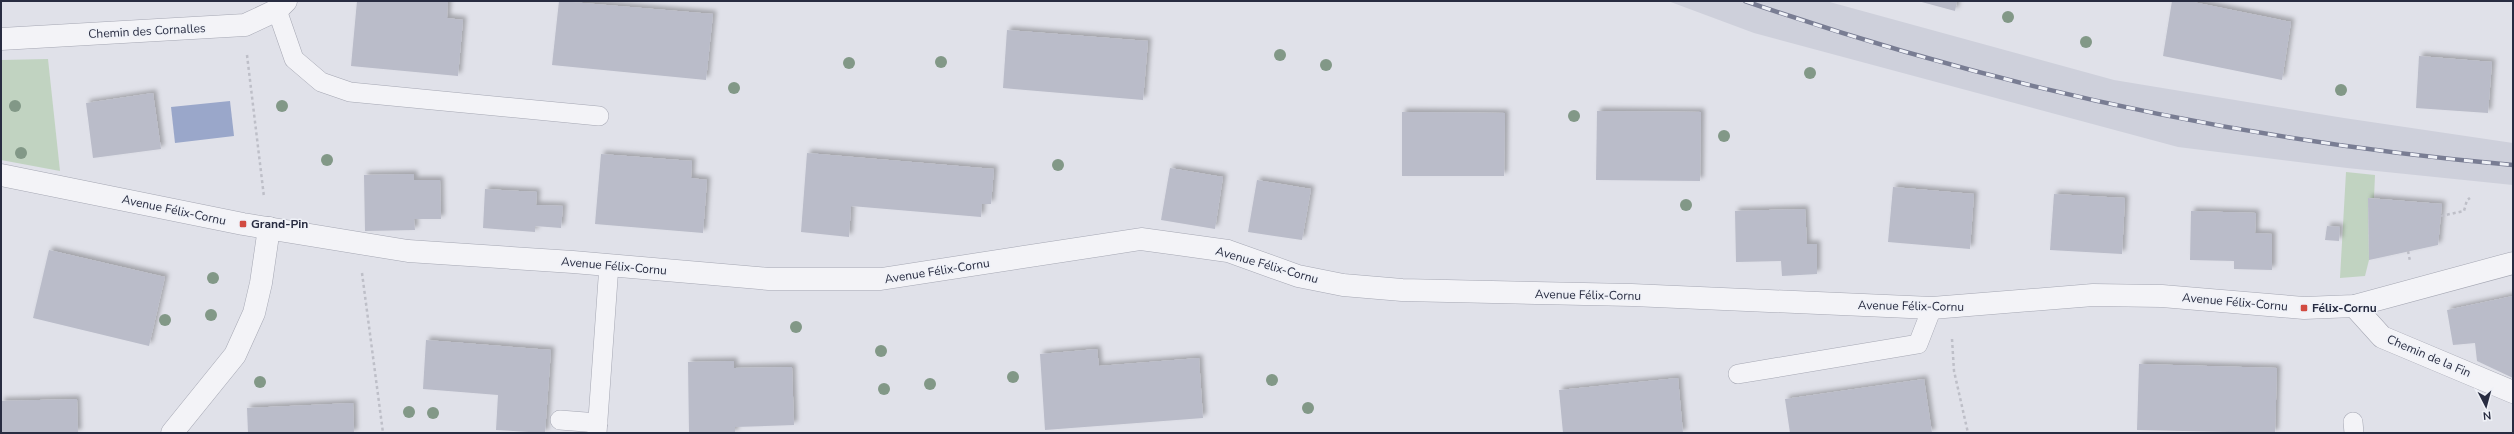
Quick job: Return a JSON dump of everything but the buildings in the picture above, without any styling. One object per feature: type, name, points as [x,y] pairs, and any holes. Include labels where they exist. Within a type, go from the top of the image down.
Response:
[{"type":"street","name":"Chemin des Cornalles","points":[[1,39],[245,25],[281,5]]},
{"type":"street","name":"Avenue Félix-Cornu","points":[[1,174],[270,228],[408,251],[610,265],[769,279],[881,280],[1142,239],[1228,251],[1298,276],[1343,285],[1402,290],[1632,295],[1941,308],[2093,295],[2162,296],[2304,308],[2354,306],[2513,263]]},
{"type":"street","points":[[172,433],[235,355],[254,313],[270,228]]},
{"type":"street","name":"Chemin de la Fin","points":[[2354,306],[2382,337],[2513,392]]},
{"type":"lane","points":[[281,5],[294,59],[321,82],[350,92],[599,116]]},
{"type":"lane","points":[[560,420],[598,428],[610,265]]},
{"type":"lane","points":[[1738,374],[1918,344],[1941,308]]},
{"type":"path","points":[[247,51],[264,204]]},
{"type":"path","points":[[2441,216],[2464,211],[2467,200],[2470,198]]},
{"type":"path","points":[[361,268],[383,433]]},
{"type":"path","points":[[1941,308],[1968,433]]},
{"type":"shaded area","points":[[1668,1],[1826,1],[2114,80],[2344,118],[2513,143],[2513,185],[2347,168],[2178,147],[1754,33]]},
{"type":"green space","points":[[48,59],[60,171],[1,160],[1,60]]},
{"type":"green space","points":[[2346,172],[2375,175],[2374,198],[2368,198],[2369,260],[2365,276],[2340,278]]},
{"type":"water","points":[[230,101],[234,136],[175,143],[171,107]]},
{"type":"railway","points":[[1745,1],[1838,32],[1933,60],[2028,85],[2124,107],[2220,126],[2317,142],[2415,155],[2513,165]]},
{"type":"place","name":"Grand-Pin","points":[[243,224]]},
{"type":"place","name":"Félix-Cornu","points":[[2304,308]]}]
